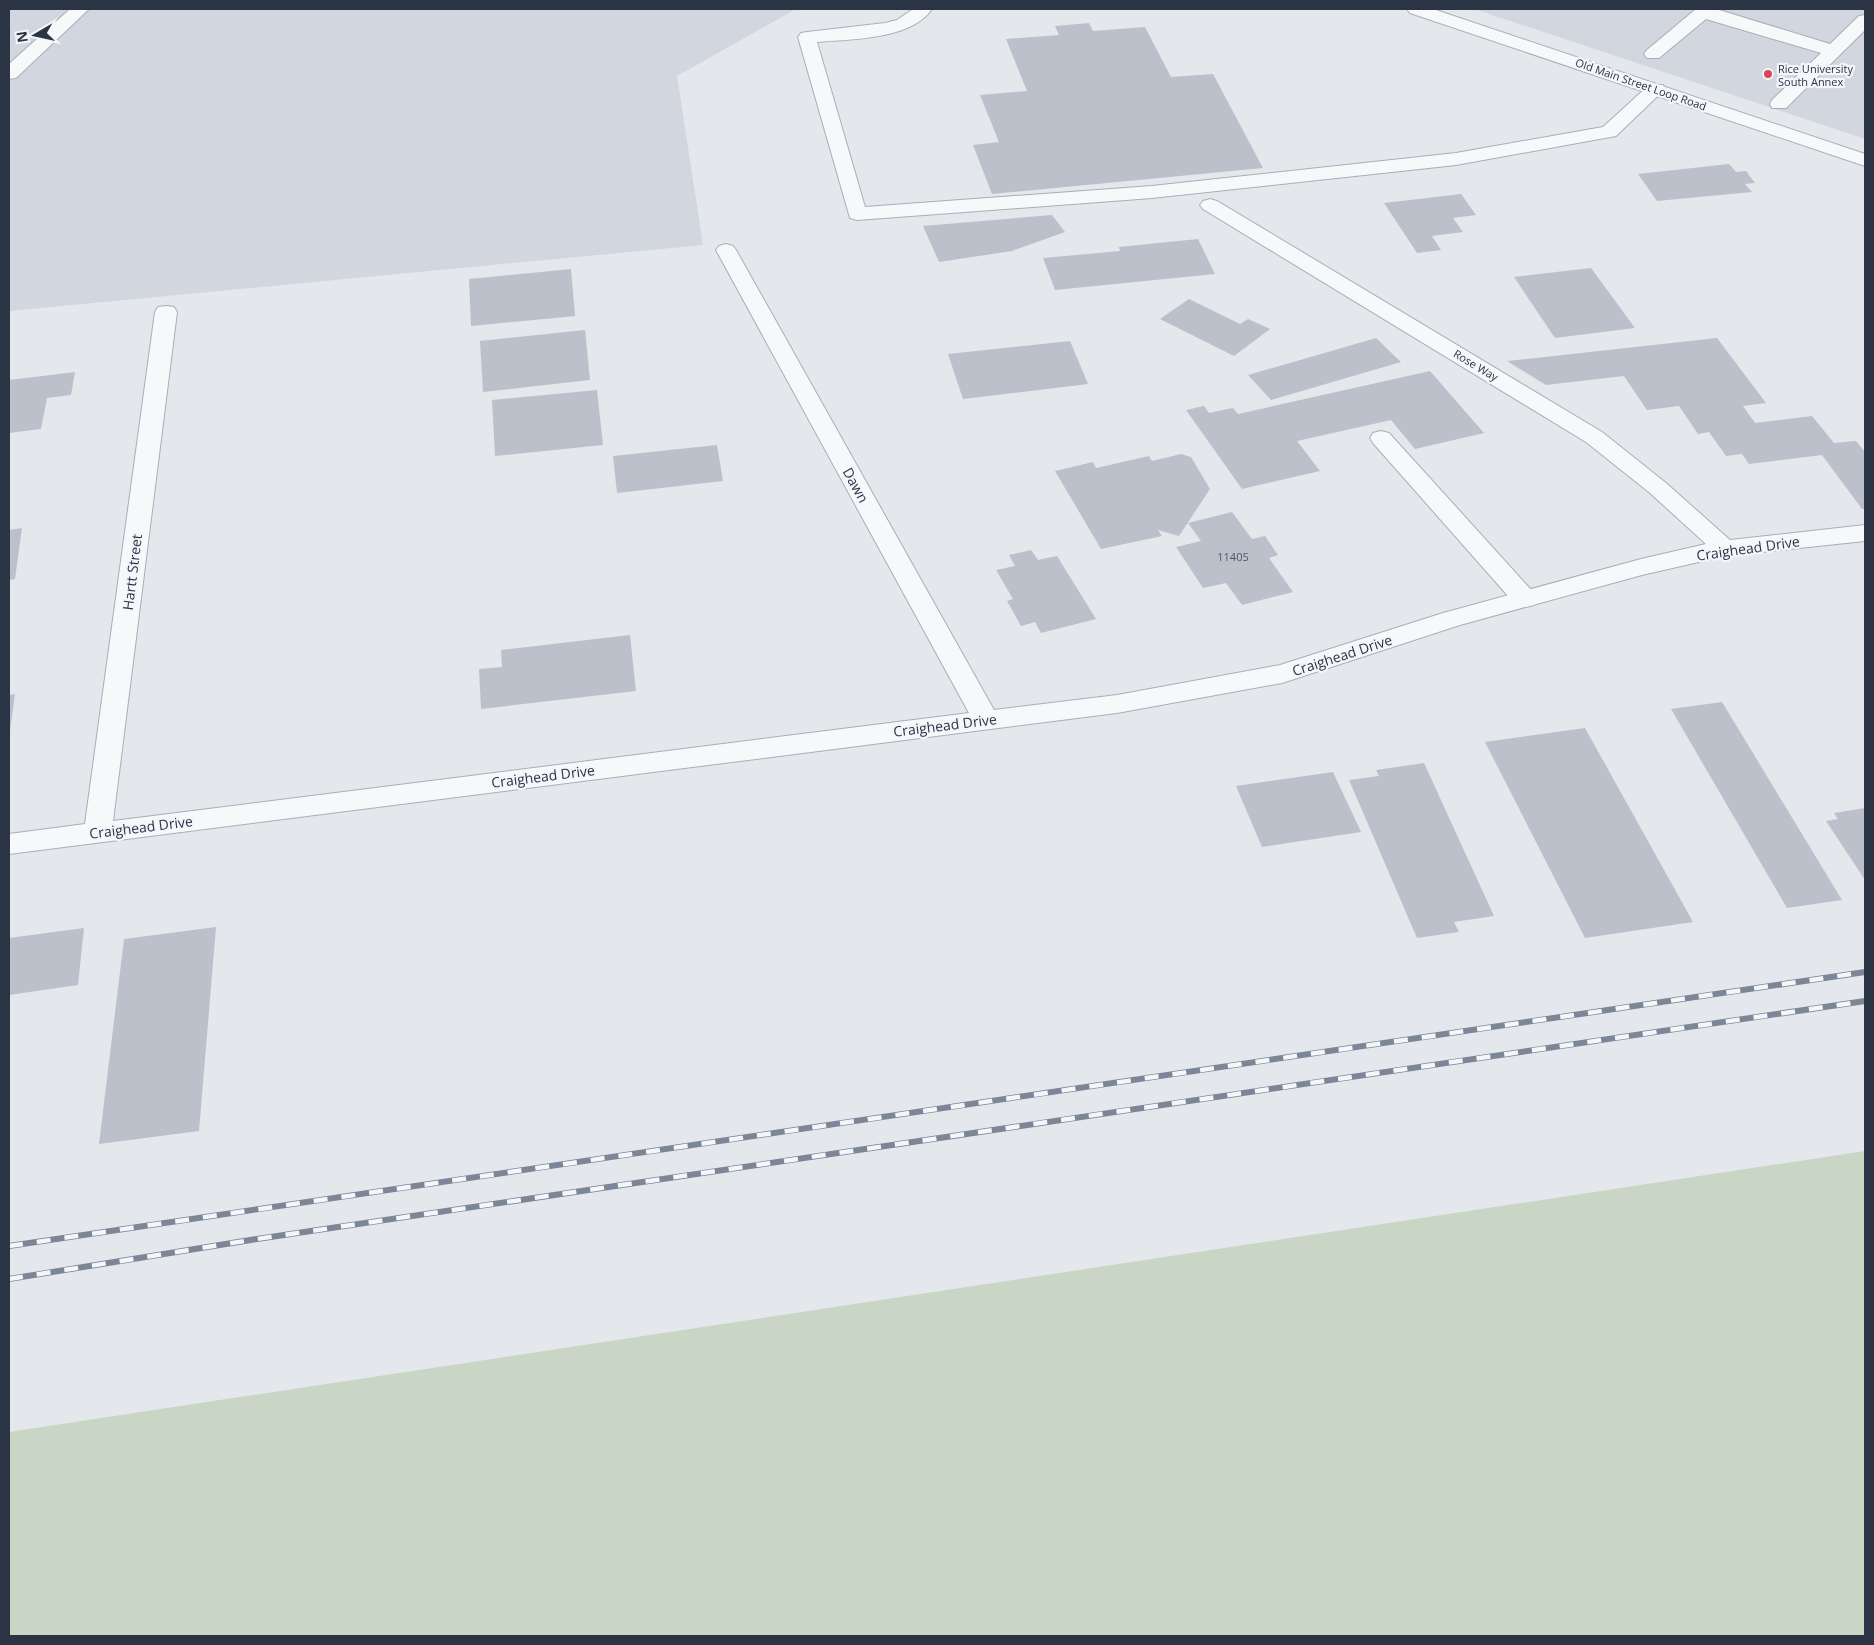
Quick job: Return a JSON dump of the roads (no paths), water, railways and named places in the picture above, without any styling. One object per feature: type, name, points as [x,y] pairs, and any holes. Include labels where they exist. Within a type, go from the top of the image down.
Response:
[{"type":"street","points":[[9,74],[80,9]]},
{"type":"street","points":[[923,9],[910,22],[887,28],[807,37],[856,214],[941,210],[1162,191],[1456,158],[1609,132],[1656,89]]},
{"type":"street","name":"Old Main Street Loop Road","points":[[1416,9],[1865,160]]},
{"type":"street","points":[[1653,54],[1705,11],[1834,51]]},
{"type":"street","points":[[1779,104],[1865,20]]},
{"type":"street","name":"Rose Way","points":[[1210,205],[1594,437],[1658,488],[1725,548]]},
{"type":"street","name":"Dawn","points":[[726,250],[986,720]]},
{"type":"street","name":"Hartt Street","points":[[98,833],[166,312]]},
{"type":"street","points":[[1381,438],[1526,599]]},
{"type":"street","name":"Craighead Drive","points":[[9,844],[1117,704],[1282,674],[1452,619],[1641,567],[1725,548],[1865,533]]},
{"type":"railway","points":[[9,1246],[1865,972]]},
{"type":"railway","points":[[9,1279],[257,1239],[1865,1001]]},
{"type":"place","name":"Rice University South Annex","points":[[1768,74]]}]
